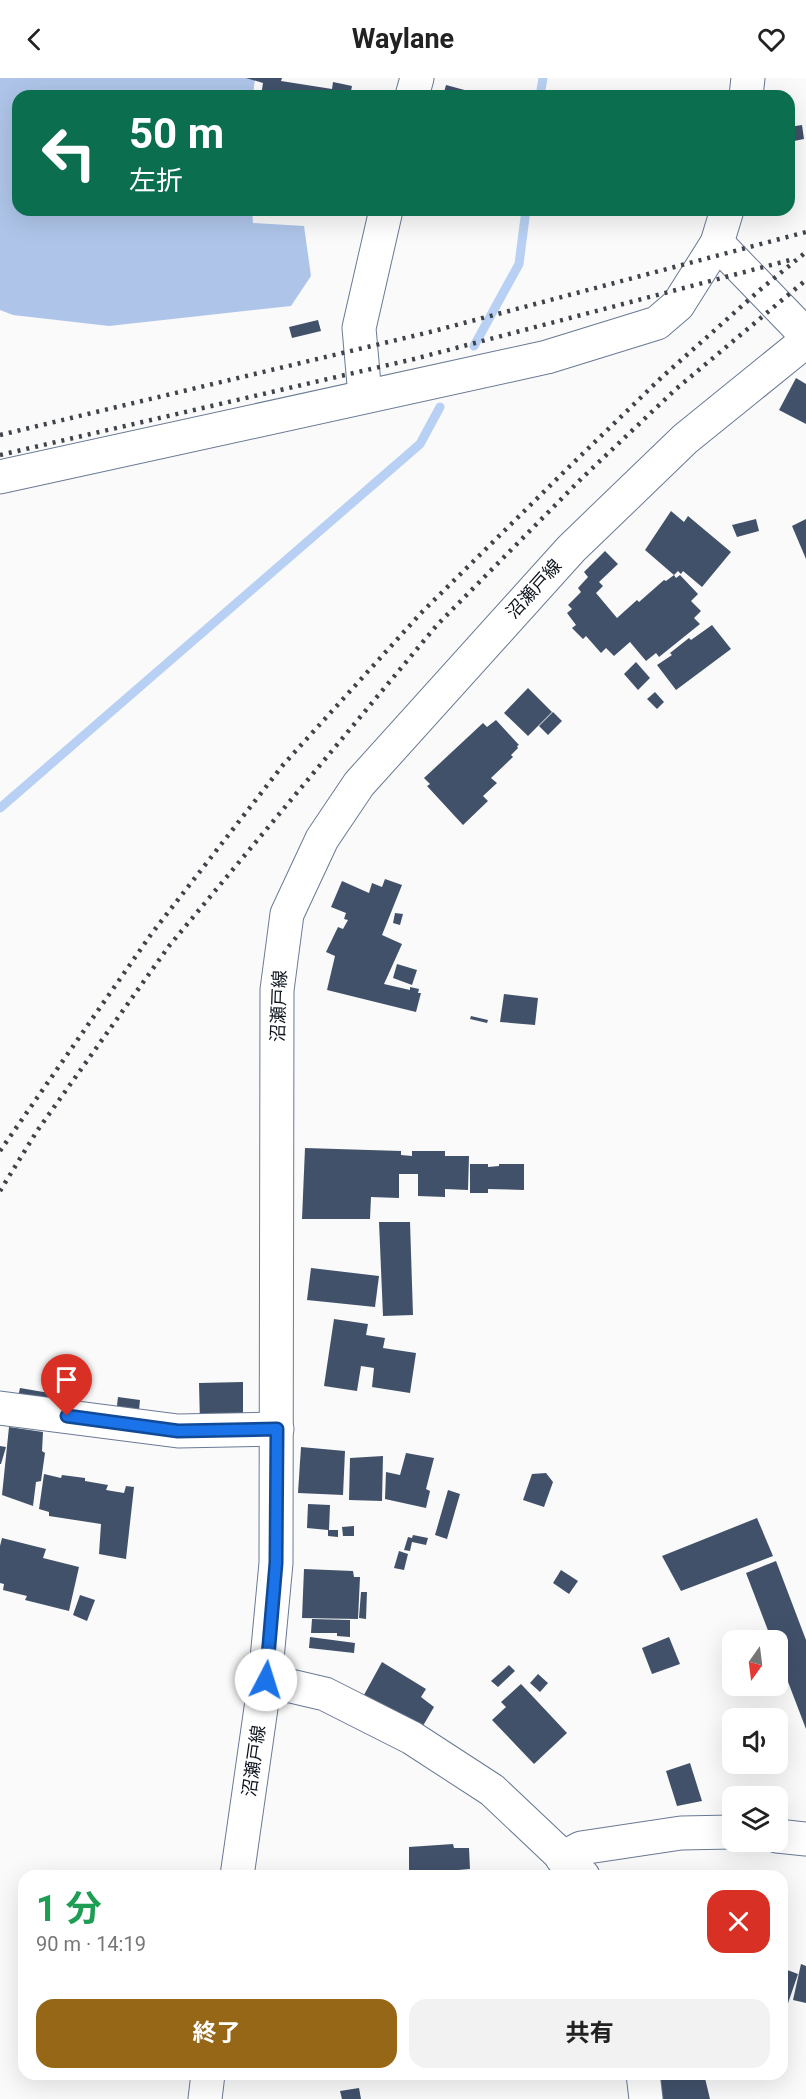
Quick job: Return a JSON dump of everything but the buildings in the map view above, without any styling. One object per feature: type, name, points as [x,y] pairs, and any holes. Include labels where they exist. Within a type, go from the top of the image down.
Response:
[{"type":"street","points":[[366,396],[359,328],[385,216]]},
{"type":"street","points":[[0,477],[547,357],[657,323],[678,305],[717,243],[725,216]]},
{"type":"street","points":[[717,243],[806,335]]},
{"type":"street","name":"沼瀬戸線","points":[[238,1870],[266,1680],[276,1563],[277,990],[287,914],[322,839],[359,784],[571,549],[685,439],[806,341]]},
{"type":"street","points":[[0,1408],[178,1431],[277,1429]]},
{"type":"street","points":[[266,1680],[325,1694],[412,1738],[492,1790],[573,1867],[581,1848],[681,1833],[722,1832]]},
{"type":"street","points":[[788,1837],[806,1839]]},
{"type":"street","points":[[205,2099],[207,2080]]},
{"type":"street","points":[[644,2080],[646,2099]]},
{"type":"shaded area","points":[[0,78],[255,78],[254,90],[12,90],[12,216],[252,216],[253,223],[304,226],[311,276],[291,306],[109,326],[13,315],[0,310]]},
{"type":"waterway","points":[[541,90],[543,78]]},
{"type":"waterway","points":[[474,346],[519,264],[525,216]]},
{"type":"waterway","points":[[0,808],[420,444],[440,407]]},
{"type":"railway","points":[[0,435],[430,332],[806,232]]},
{"type":"railway","points":[[0,1151],[152,933],[283,765],[422,612],[570,466],[662,377],[806,252]]},
{"type":"railway","points":[[0,455],[414,359],[794,259]]},
{"type":"railway","points":[[0,1191],[37,1131],[169,946],[437,625],[582,478],[676,389],[806,280]]},
{"type":"route","points":[[67,1416],[178,1431],[277,1429],[276,1563],[266,1680]]}]
